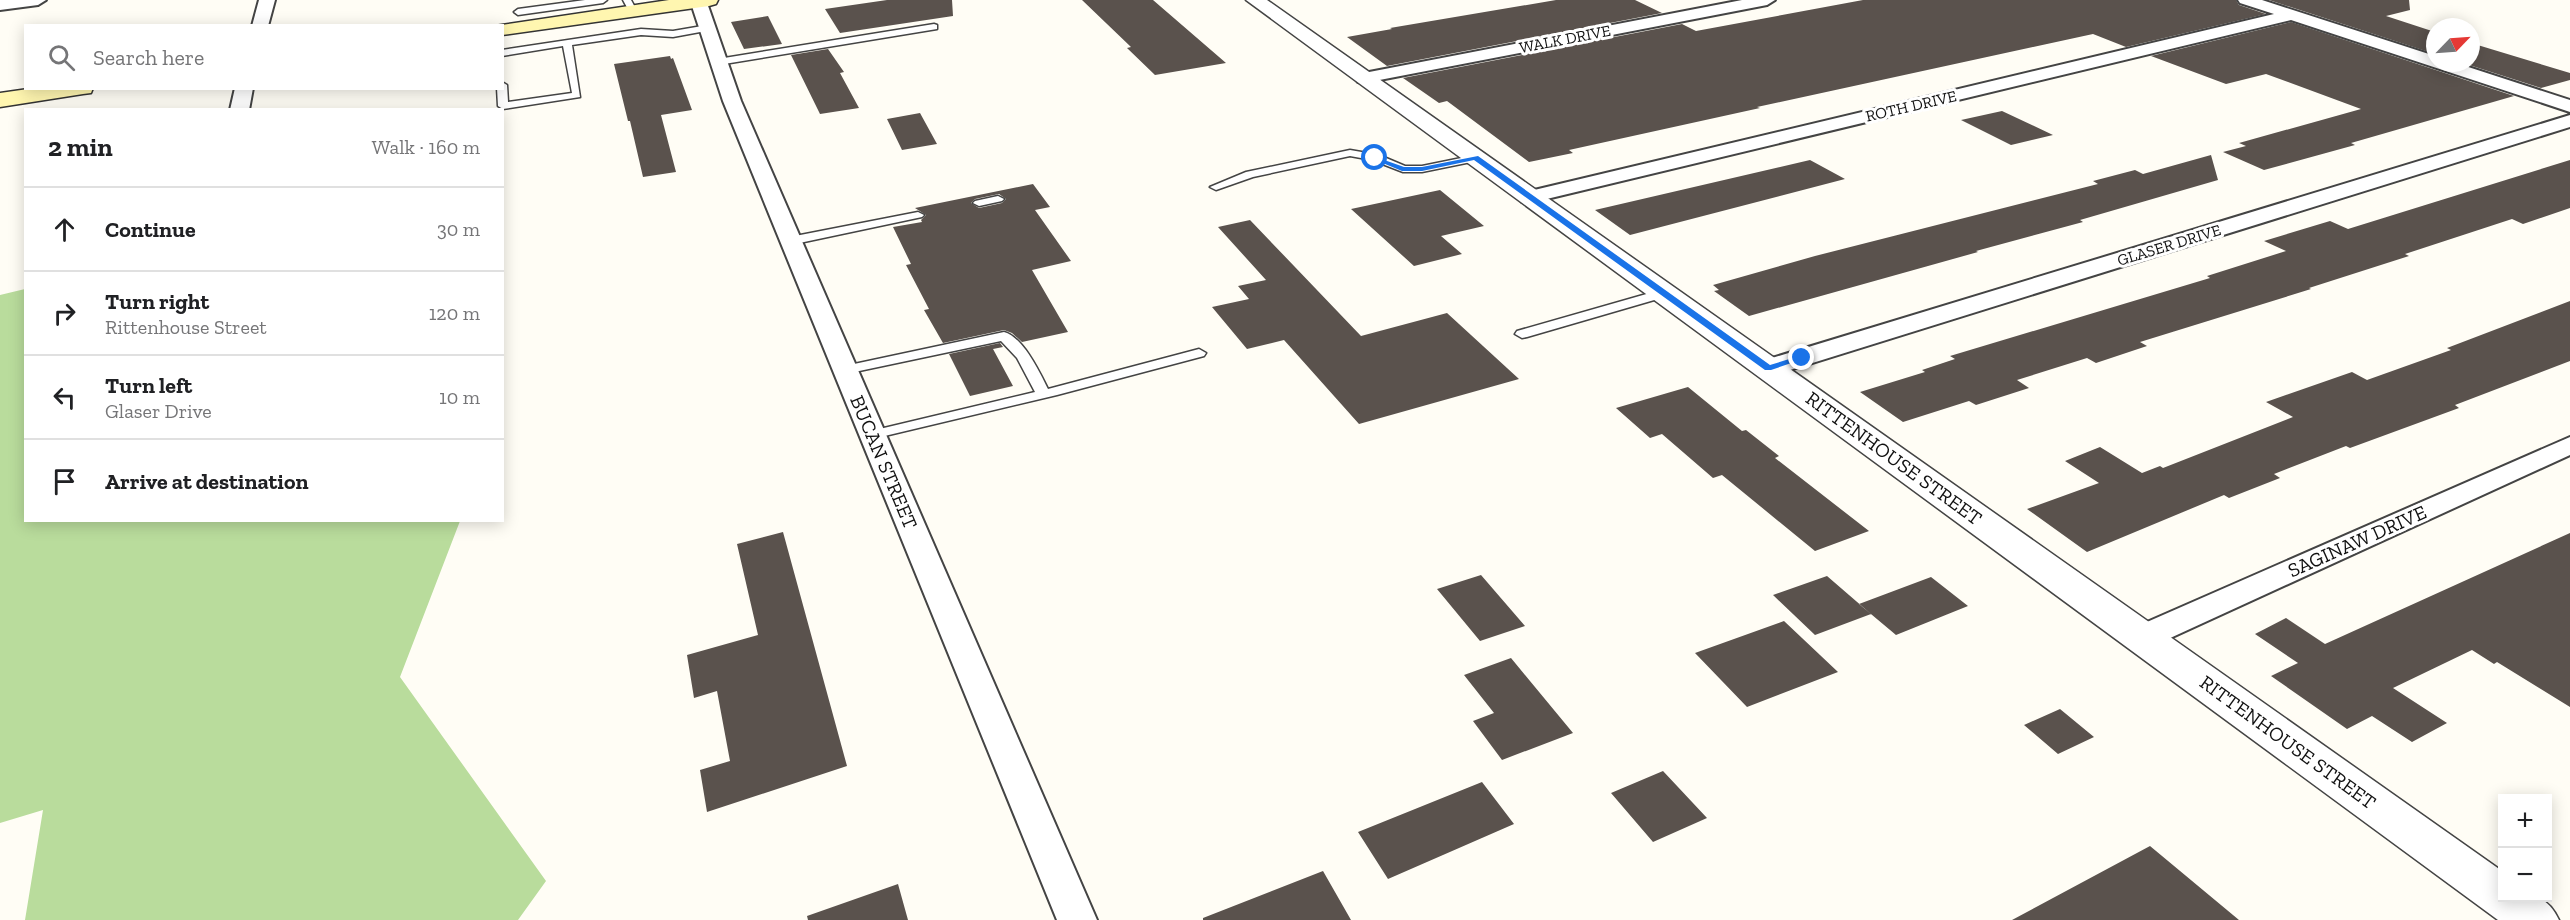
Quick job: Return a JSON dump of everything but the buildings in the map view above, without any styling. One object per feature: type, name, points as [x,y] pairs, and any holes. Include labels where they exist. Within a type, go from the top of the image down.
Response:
[{"type":"main road","points":[[512,23],[630,5],[702,0]]},
{"type":"main road","points":[[0,100],[69,90]]},
{"type":"street","points":[[0,5],[38,0]]},
{"type":"street","points":[[261,24],[267,0]]},
{"type":"street","name":"BUCAN STREET","points":[[702,0],[718,62],[732,101],[1077,920]]},
{"type":"street","name":"RITTENHOUSE STREET","points":[[1255,0],[2498,893]]},
{"type":"street","name":"WALK DRIVE","points":[[1364,78],[1767,0]]},
{"type":"street","points":[[2246,0],[2426,58]]},
{"type":"street","name":"ROTH DRIVE","points":[[1530,197],[2292,15]]},
{"type":"street","points":[[2467,72],[2570,106]]},
{"type":"street","points":[[239,108],[244,90]]},
{"type":"street","name":"GLASER DRIVE","points":[[1768,368],[2570,121]]},
{"type":"street","name":"SAGINAW DRIVE","points":[[2143,637],[2570,445]]},
{"type":"street","name":"RITTENHOUSE STREET","points":[[2510,902],[2535,920]]},
{"type":"lane","points":[[512,23],[521,6],[531,0]]},
{"type":"lane","points":[[512,23],[603,0]]},
{"type":"lane","points":[[718,62],[934,27]]},
{"type":"lane","points":[[504,53],[641,32],[673,34],[708,28]]},
{"type":"lane","points":[[502,90],[504,106],[577,95],[567,43]]},
{"type":"lane","points":[[1216,187],[1250,174],[1350,153],[1375,158],[1402,169],[1422,169],[1476,158]]},
{"type":"lane","points":[[979,203],[998,199]]},
{"type":"lane","points":[[790,241],[918,215]]},
{"type":"lane","points":[[1522,334],[1664,293]]},
{"type":"lane","points":[[845,370],[1004,336],[1026,358],[1043,394]]},
{"type":"lane","points":[[873,435],[1199,353]]},
{"type":"green space","points":[[24,289],[24,522],[460,522],[400,677],[546,881],[518,920],[25,920],[43,810],[0,823],[0,295]]},
{"type":"route","points":[[1375,158],[1402,169],[1422,169],[1476,158],[1768,368],[1802,358]]}]
